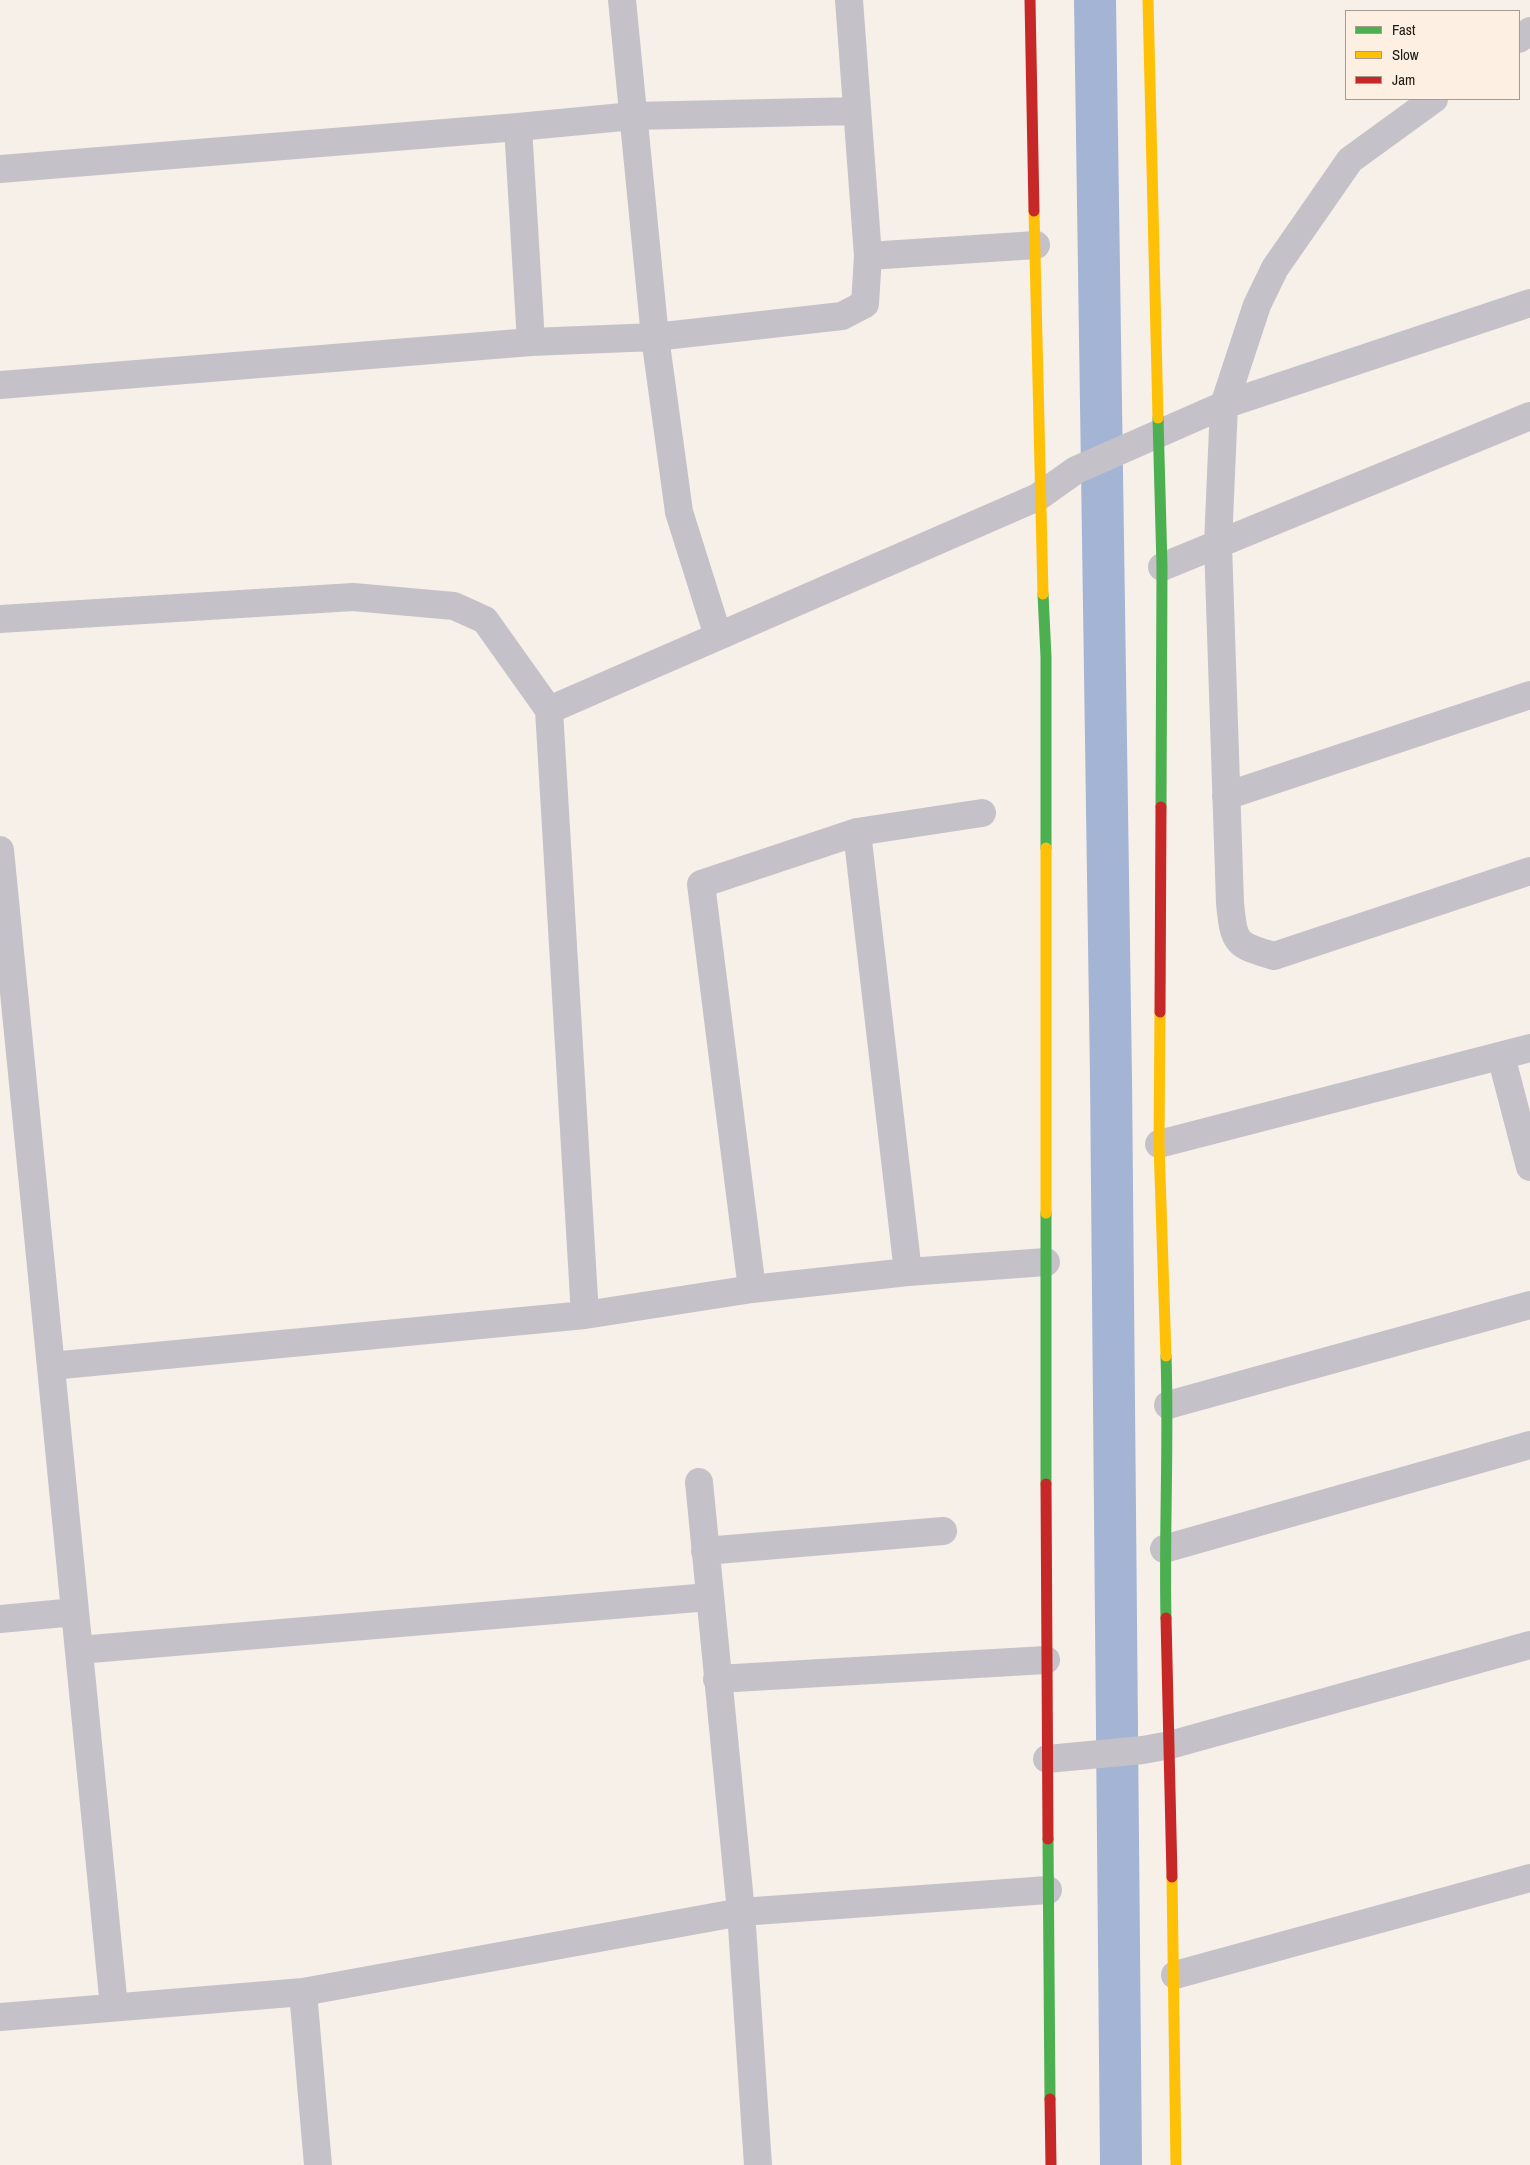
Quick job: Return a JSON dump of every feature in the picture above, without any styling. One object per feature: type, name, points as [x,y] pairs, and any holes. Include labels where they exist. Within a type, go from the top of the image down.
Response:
[{"type":"street","points":[[622,0],[655,337],[679,512],[718,636]]},
{"type":"street","points":[[0,385],[531,342],[655,337],[842,316],[865,304],[868,256],[850,0]]},
{"type":"street","points":[[1030,0],[1036,245],[1038,497],[1046,657],[1046,1660],[1051,2165]]},
{"type":"street","points":[[1148,0],[1152,435],[1162,567],[1159,1144],[1168,1405],[1164,1549],[1175,1975],[1176,2165]]},
{"type":"street","points":[[1433,100],[1350,160],[1275,268],[1257,305],[1224,405],[1218,544],[1230,903],[1233,932],[1246,948],[1274,956],[1530,871]]},
{"type":"street","points":[[0,169],[633,116],[857,111]]},
{"type":"street","points":[[518,127],[531,342]]},
{"type":"street","points":[[868,256],[1036,245]]},
{"type":"street","points":[[548,710],[1038,497],[1076,470],[1224,405],[1530,303]]},
{"type":"street","points":[[1162,567],[1530,416]]},
{"type":"street","points":[[0,619],[354,597],[454,606],[485,620],[548,710],[585,1315]]},
{"type":"street","points":[[1226,796],[1530,695]]},
{"type":"street","points":[[752,1288],[700,884],[857,832],[982,813]]},
{"type":"street","points":[[857,832],[908,1272]]},
{"type":"street","points":[[0,850],[114,2007]]},
{"type":"street","points":[[1159,1144],[1530,1048]]},
{"type":"street","points":[[1501,1056],[1530,1167]]},
{"type":"street","points":[[51,1366],[585,1315],[752,1288],[908,1272],[1046,1262]]},
{"type":"street","points":[[1168,1405],[1530,1305]]},
{"type":"street","points":[[1164,1549],[1530,1445]]},
{"type":"street","points":[[699,1482],[740,1912],[758,2165]]},
{"type":"street","points":[[705,1552],[943,1532]]},
{"type":"street","points":[[79,1650],[709,1597]]},
{"type":"street","points":[[0,1619],[75,1612]]},
{"type":"street","points":[[1047,1759],[1143,1750],[1170,1745],[1530,1645]]},
{"type":"street","points":[[717,1679],[1046,1660]]},
{"type":"street","points":[[1175,1975],[1530,1878]]},
{"type":"street","points":[[0,2017],[303,1992],[740,1912],[1048,1890]]},
{"type":"street","points":[[303,1992],[318,2165]]},
{"type":"waterway","points":[[1095,0],[1111,1077],[1121,2165]]},
{"type":"traffic: fast","points":[[1158,418],[1162,567],[1161,807]]},
{"type":"traffic: fast","points":[[1043,594],[1046,657],[1046,848]]},
{"type":"traffic: fast","points":[[1046,1213],[1046,1484]]},
{"type":"traffic: fast","points":[[1166,1356],[1166,1618]]},
{"type":"traffic: fast","points":[[1048,1839],[1050,2099]]},
{"type":"traffic: slow","points":[[1148,0],[1158,418]]},
{"type":"traffic: slow","points":[[1034,211],[1043,594]]},
{"type":"traffic: slow","points":[[1046,848],[1046,1213]]},
{"type":"traffic: slow","points":[[1160,1012],[1159,1144],[1166,1356]]},
{"type":"traffic: slow","points":[[1172,1877],[1176,2165]]},
{"type":"traffic: jam","points":[[1030,0],[1034,211]]},
{"type":"traffic: jam","points":[[1160,1012],[1161,807]]},
{"type":"traffic: jam","points":[[1046,1484],[1048,1839]]},
{"type":"traffic: jam","points":[[1166,1618],[1172,1877]]},
{"type":"traffic: jam","points":[[1050,2099],[1051,2165]]}]
